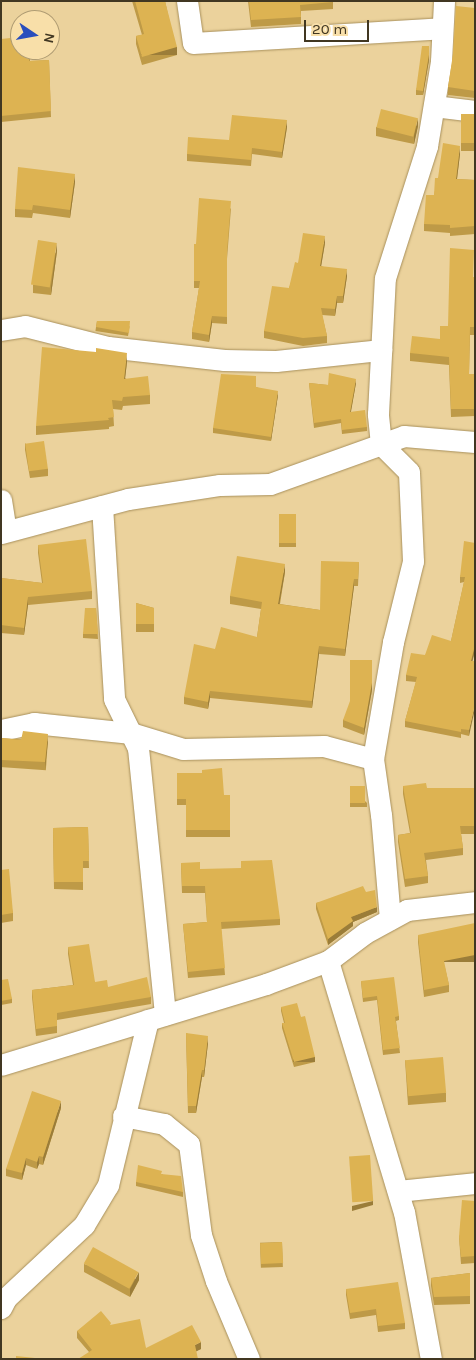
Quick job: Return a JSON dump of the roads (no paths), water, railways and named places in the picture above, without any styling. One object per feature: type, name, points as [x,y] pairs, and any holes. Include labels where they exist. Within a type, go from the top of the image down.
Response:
[{"type":"street","points":[[187,1],[193,43],[442,28]]},
{"type":"street","points":[[390,919],[381,815],[373,759],[393,642],[413,561],[409,472],[381,444],[378,414],[385,278],[427,146],[441,61],[444,1]]},
{"type":"street","points":[[434,106],[475,111]]},
{"type":"street","points":[[1,330],[25,326],[108,347],[224,360],[276,361],[382,350]]},
{"type":"street","points":[[1,500],[4,532],[128,499],[220,485],[270,484],[404,436],[475,442]]},
{"type":"street","points":[[1,1308],[6,1298],[84,1225],[108,1185],[124,1116],[145,1040],[157,1017],[138,748],[114,699],[102,506]]},
{"type":"street","points":[[1,730],[34,723],[131,733],[183,749],[324,746],[373,759]]},
{"type":"street","points":[[1,1065],[266,984],[328,961],[365,933],[407,910],[475,902]]},
{"type":"street","points":[[328,961],[404,1212],[431,1359]]},
{"type":"street","points":[[124,1116],[164,1124],[189,1144],[201,1235],[216,1281],[249,1359]]},
{"type":"street","points":[[398,1191],[475,1183]]}]
